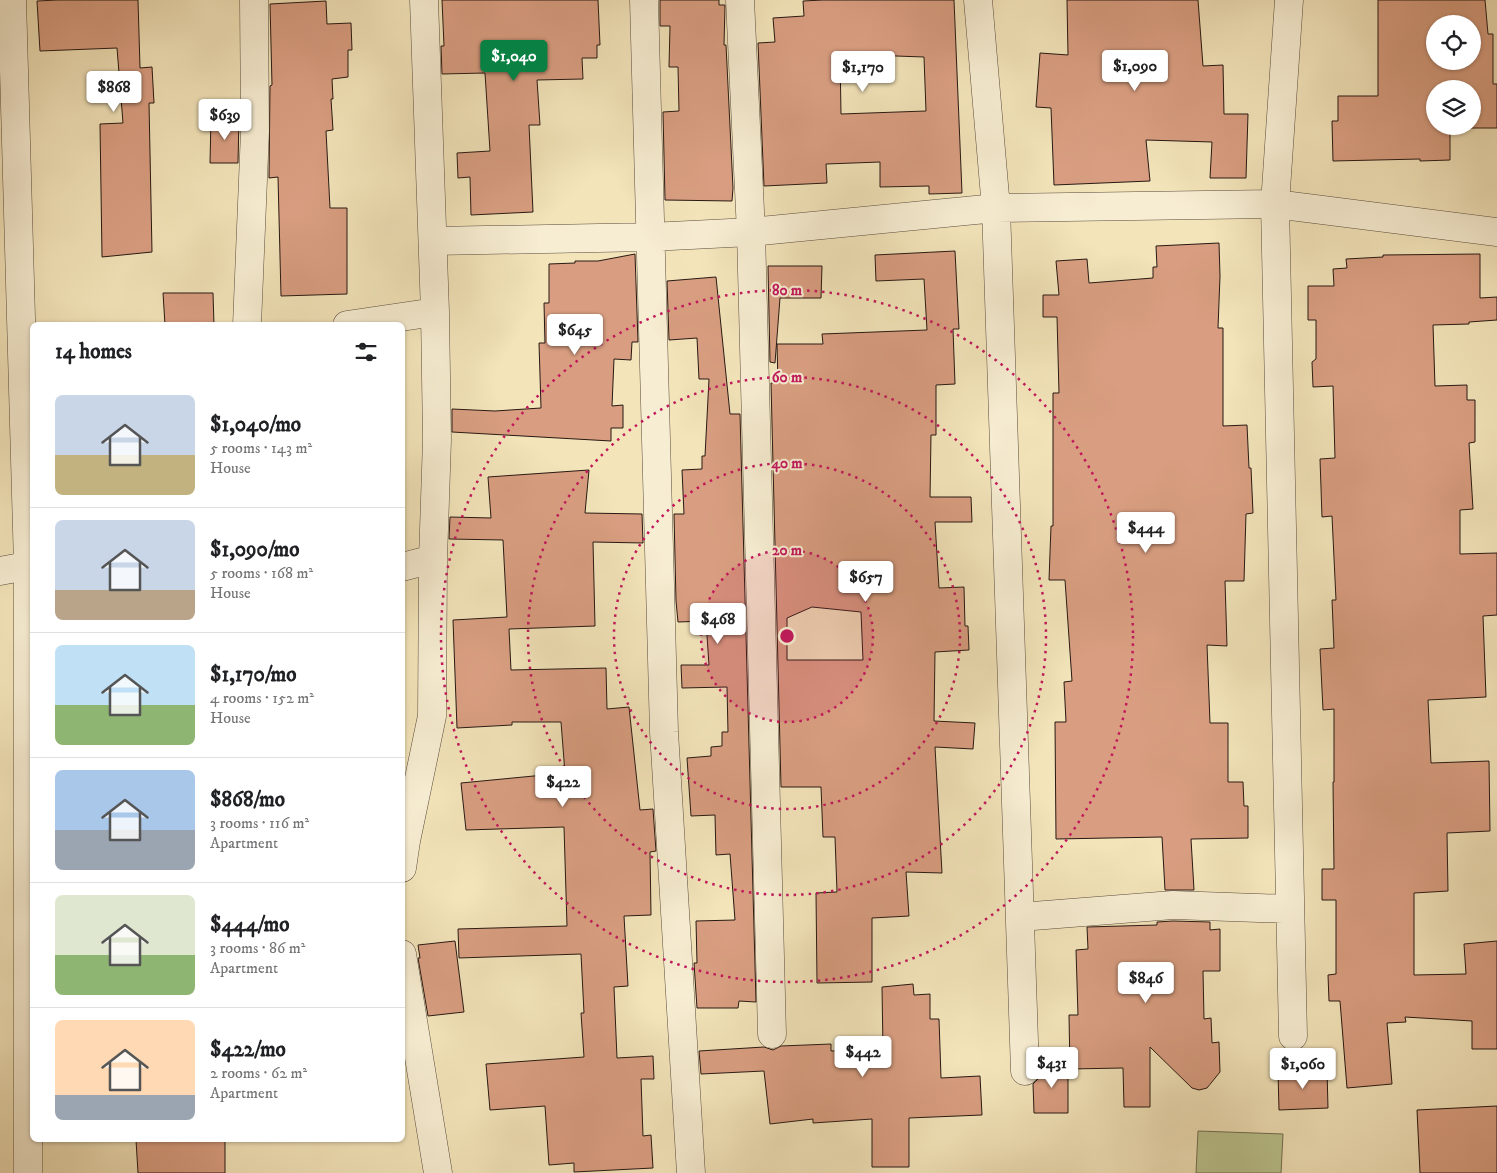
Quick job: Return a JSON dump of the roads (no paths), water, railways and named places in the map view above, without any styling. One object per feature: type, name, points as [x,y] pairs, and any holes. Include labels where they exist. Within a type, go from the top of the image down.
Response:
[{"type":"street","points":[[12,0],[30,565],[28,1173]]},
{"type":"street","points":[[247,322],[255,131],[254,0]]},
{"type":"street","points":[[405,848],[432,716],[436,440],[435,312],[424,0]]},
{"type":"street","points":[[644,0],[664,732],[690,1173]]},
{"type":"street","points":[[740,0],[751,232],[772,1034]]},
{"type":"street","points":[[978,0],[996,208],[1025,1071]]},
{"type":"street","points":[[1289,0],[1275,204],[1293,1036]]},
{"type":"street","points":[[434,242],[650,237],[751,232],[996,208],[1275,204],[1497,232]]},
{"type":"street","points":[[367,322],[435,312]]},
{"type":"street","points":[[405,566],[433,559]]},
{"type":"street","points":[[0,570],[30,565]]},
{"type":"street","points":[[1020,917],[1173,905],[1290,909]]},
{"type":"street","points":[[405,972],[438,1173]]}]
